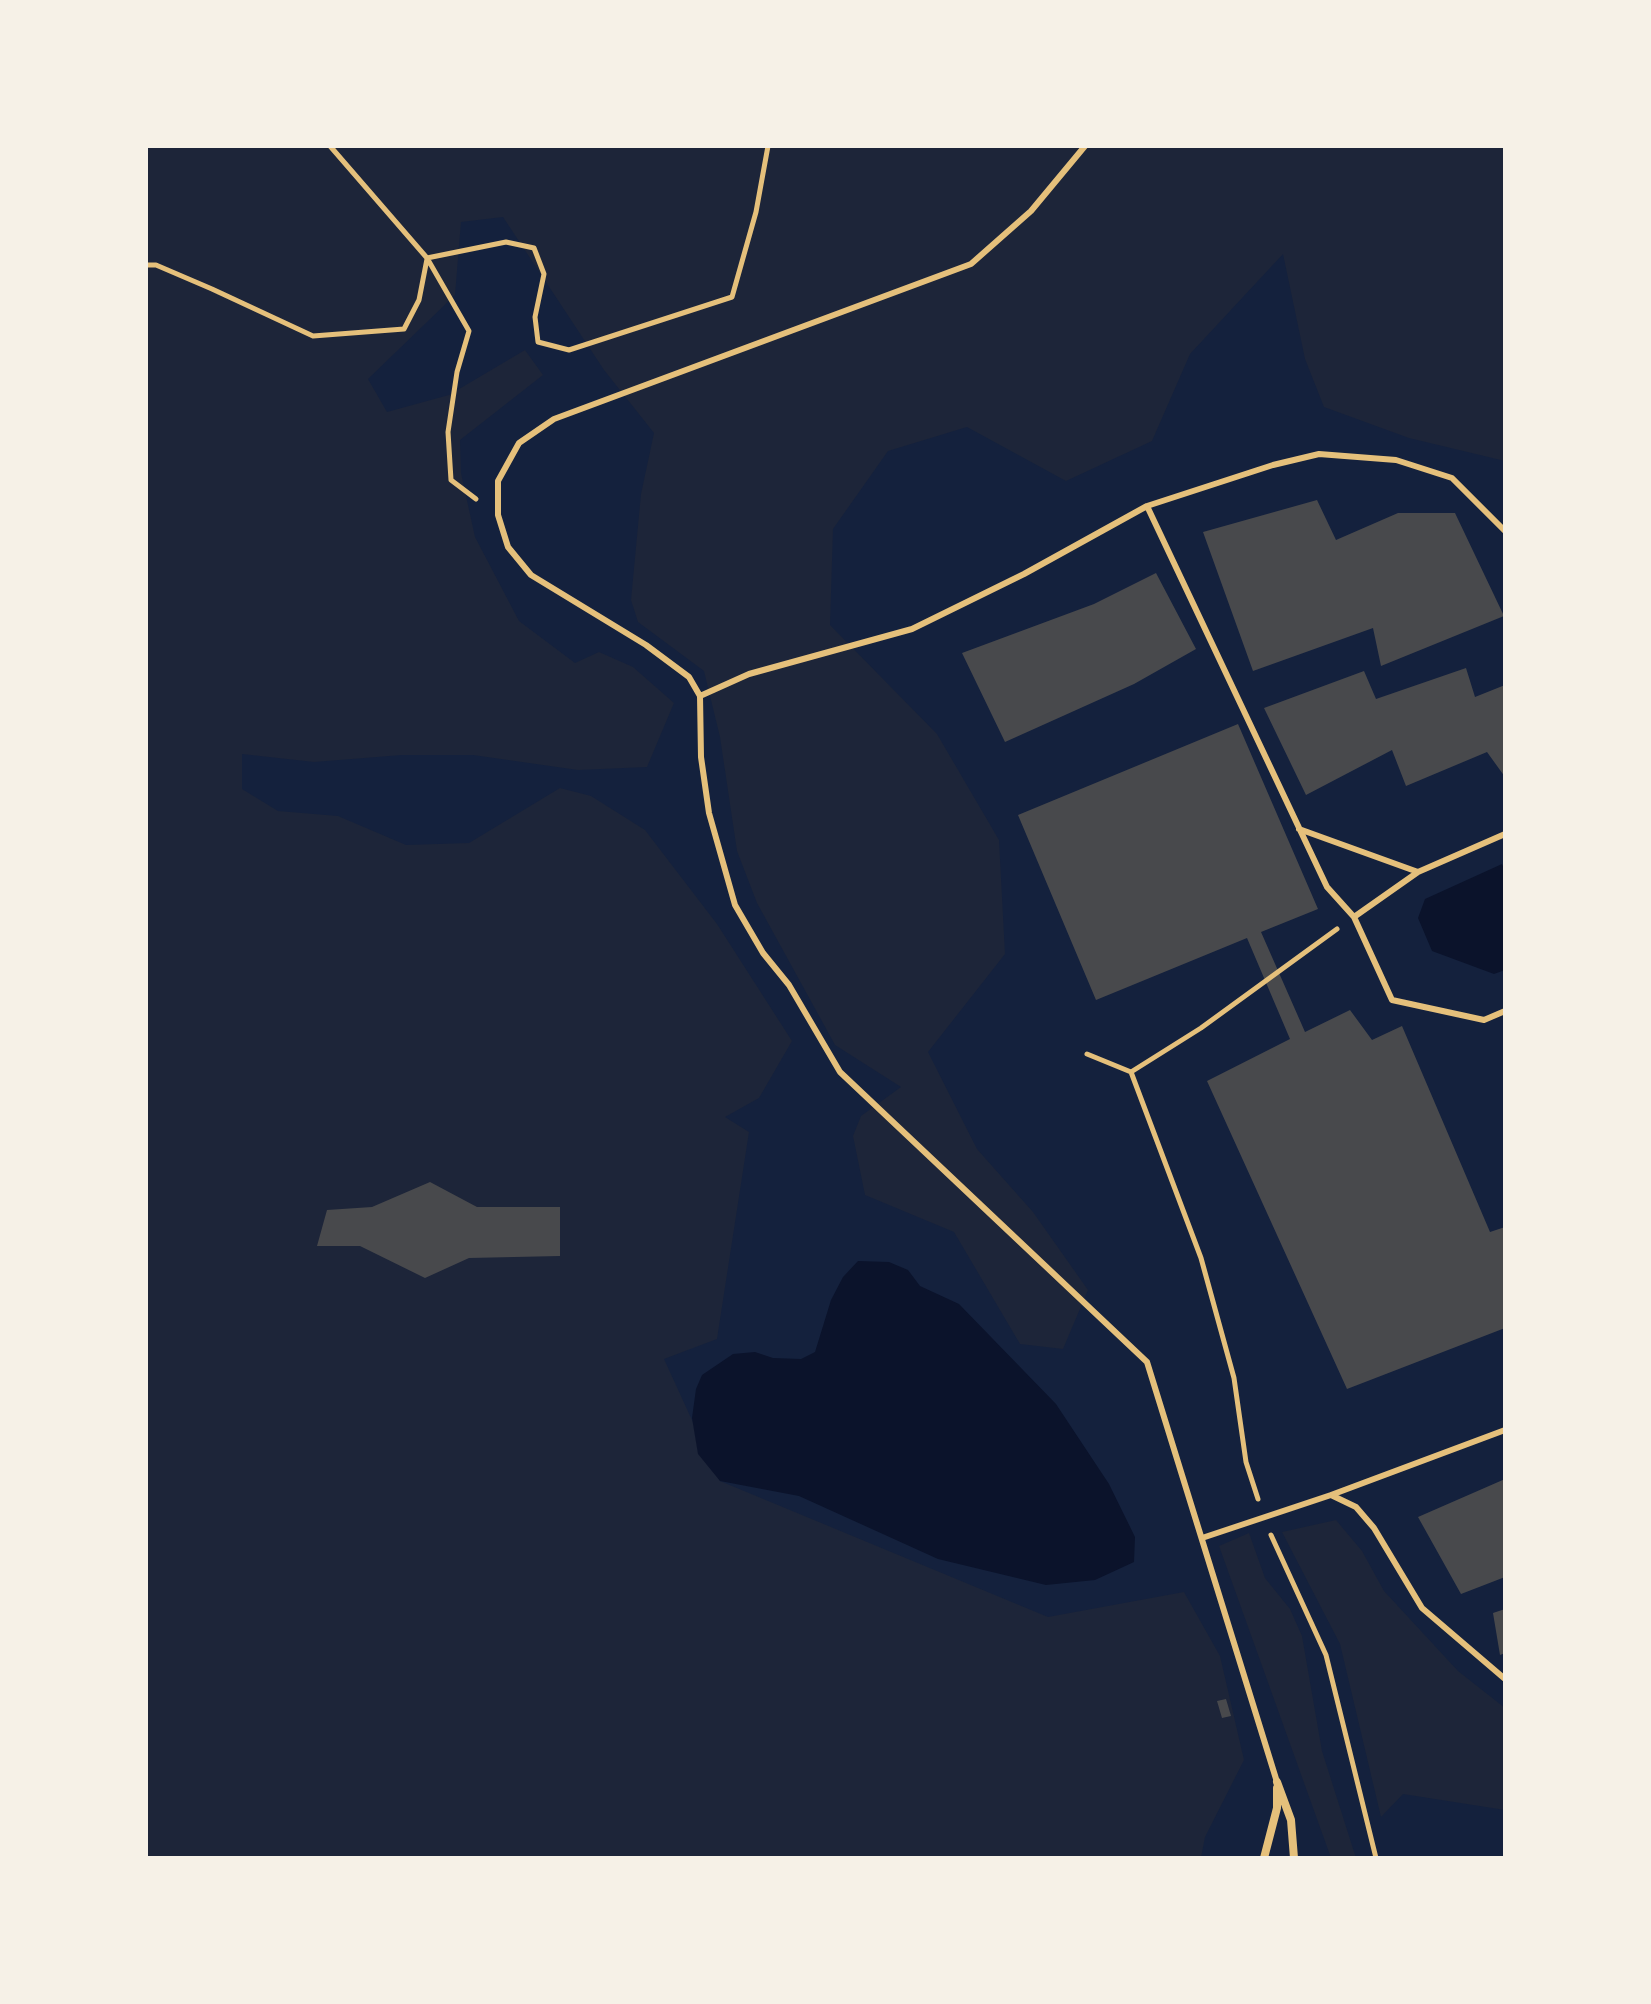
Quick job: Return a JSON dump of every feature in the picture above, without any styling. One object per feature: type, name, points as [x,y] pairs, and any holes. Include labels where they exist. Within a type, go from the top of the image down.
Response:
[{"type":"street","points":[[1264,1858],[1277,1808],[1277,1782]]},
{"type":"street","points":[[1277,1782],[1291,1820],[1294,1858]]},
{"type":"lane","points":[[1085,146],[1031,211],[971,264],[554,419],[519,443],[498,481],[498,515],[508,547],[531,575],[689,677],[700,696],[701,757],[709,813],[723,871],[749,933],[789,985],[840,1072],[1147,1362],[1277,1782]]},
{"type":"lane","points":[[700,696],[749,674],[912,629],[1024,574],[1147,506],[1319,454],[1396,460],[1452,478],[1505,531]]},
{"type":"lane","points":[[1147,506],[1327,887],[1354,917],[1392,1000],[1484,1020],[1505,1011]]},
{"type":"lane","points":[[1299,829],[1418,872]]},
{"type":"lane","points":[[1354,917],[1418,872],[1505,834]]},
{"type":"lane","points":[[1202,1538],[1331,1495],[1505,1430]]},
{"type":"lane","points":[[1331,1495],[1356,1507],[1374,1528],[1422,1608],[1466,1650],[1505,1679]]},
{"type":"path","points":[[330,146],[427,258],[469,331],[457,372],[448,432],[451,480],[498,515]]},
{"type":"path","points":[[427,258],[506,242],[534,248],[544,274],[535,317],[538,342],[569,350],[732,297],[756,212],[768,146]]},
{"type":"path","points":[[146,265],[156,265],[313,336],[404,329],[419,300],[427,258]]},
{"type":"path","points":[[1131,1072],[1201,1028],[1354,917]]},
{"type":"path","points":[[1087,1054],[1131,1072],[1201,1258],[1234,1378],[1246,1462],[1263,1518],[1326,1655],[1376,1858]]},
{"type":"shaded area","points":[[146,146],[1505,146],[1505,461],[1409,438],[1324,407],[1305,359],[1283,254],[1190,354],[1152,441],[1066,481],[967,427],[888,451],[833,529],[830,625],[937,734],[999,840],[1005,954],[928,1052],[977,1149],[1033,1212],[1088,1290],[1063,1349],[1020,1344],[954,1232],[865,1195],[853,1136],[861,1116],[901,1087],[835,1045],[757,903],[737,851],[720,737],[704,671],[638,622],[631,600],[641,494],[654,433],[604,370],[503,217],[461,222],[455,295],[368,379],[387,412],[449,395],[525,350],[543,375],[460,440],[461,473],[475,537],[519,621],[575,663],[599,652],[633,667],[674,703],[647,767],[578,770],[473,755],[402,755],[314,762],[242,754],[242,789],[278,811],[338,816],[406,845],[469,843],[560,788],[591,796],[645,830],[717,924],[792,1041],[759,1098],[725,1117],[749,1132],[717,1339],[664,1359],[720,1481],[1048,1617],[1184,1592],[1220,1656],[1244,1760],[1205,1837],[1201,1858],[146,1858]]},
{"type":"shaded area","points":[[1502,864],[1505,871],[1505,970],[1494,974],[1432,951],[1418,918],[1425,899]]},
{"type":"shaded area","points":[[858,1261],[889,1262],[908,1270],[920,1286],[959,1304],[1056,1404],[1109,1484],[1135,1537],[1134,1562],[1095,1580],[1046,1585],[938,1559],[799,1496],[720,1481],[698,1454],[692,1418],[696,1389],[702,1375],[733,1354],[755,1352],[773,1358],[801,1359],[815,1352],[831,1300],[843,1277]]},
{"type":"shaded area","points":[[1336,1520],[1362,1551],[1384,1591],[1458,1671],[1505,1708],[1505,1810],[1403,1794],[1381,1817],[1340,1644],[1282,1532]]},
{"type":"shaded area","points":[[1249,1533],[1265,1578],[1290,1609],[1302,1636],[1322,1751],[1356,1858],[1331,1858],[1219,1546]]},
{"type":"building","points":[[1317,500],[1336,540],[1398,513],[1455,513],[1504,616],[1381,666],[1373,628],[1253,671],[1203,532]]},
{"type":"building","points":[[1156,573],[1196,649],[1134,684],[1005,742],[962,653],[1094,604]]},
{"type":"building","points":[[1466,668],[1475,697],[1505,685],[1505,777],[1487,752],[1406,786],[1392,750],[1306,795],[1264,708],[1364,671],[1376,699]]},
{"type":"building","points":[[1238,724],[1318,909],[1261,932],[1305,1032],[1350,1010],[1372,1040],[1402,1026],[1490,1232],[1505,1227],[1505,1328],[1347,1389],[1207,1081],[1290,1039],[1247,938],[1096,1000],[1018,815]]},
{"type":"building","points":[[430,1182],[477,1207],[560,1207],[560,1256],[469,1258],[425,1278],[360,1246],[317,1246],[327,1210],[372,1207]]},
{"type":"building","points":[[1505,1479],[1505,1577],[1461,1594],[1418,1517]]},
{"type":"building","points":[[1505,1609],[1505,1653],[1500,1655],[1493,1613]]},
{"type":"building","points":[[1226,1699],[1231,1716],[1222,1718],[1217,1701]]}]
